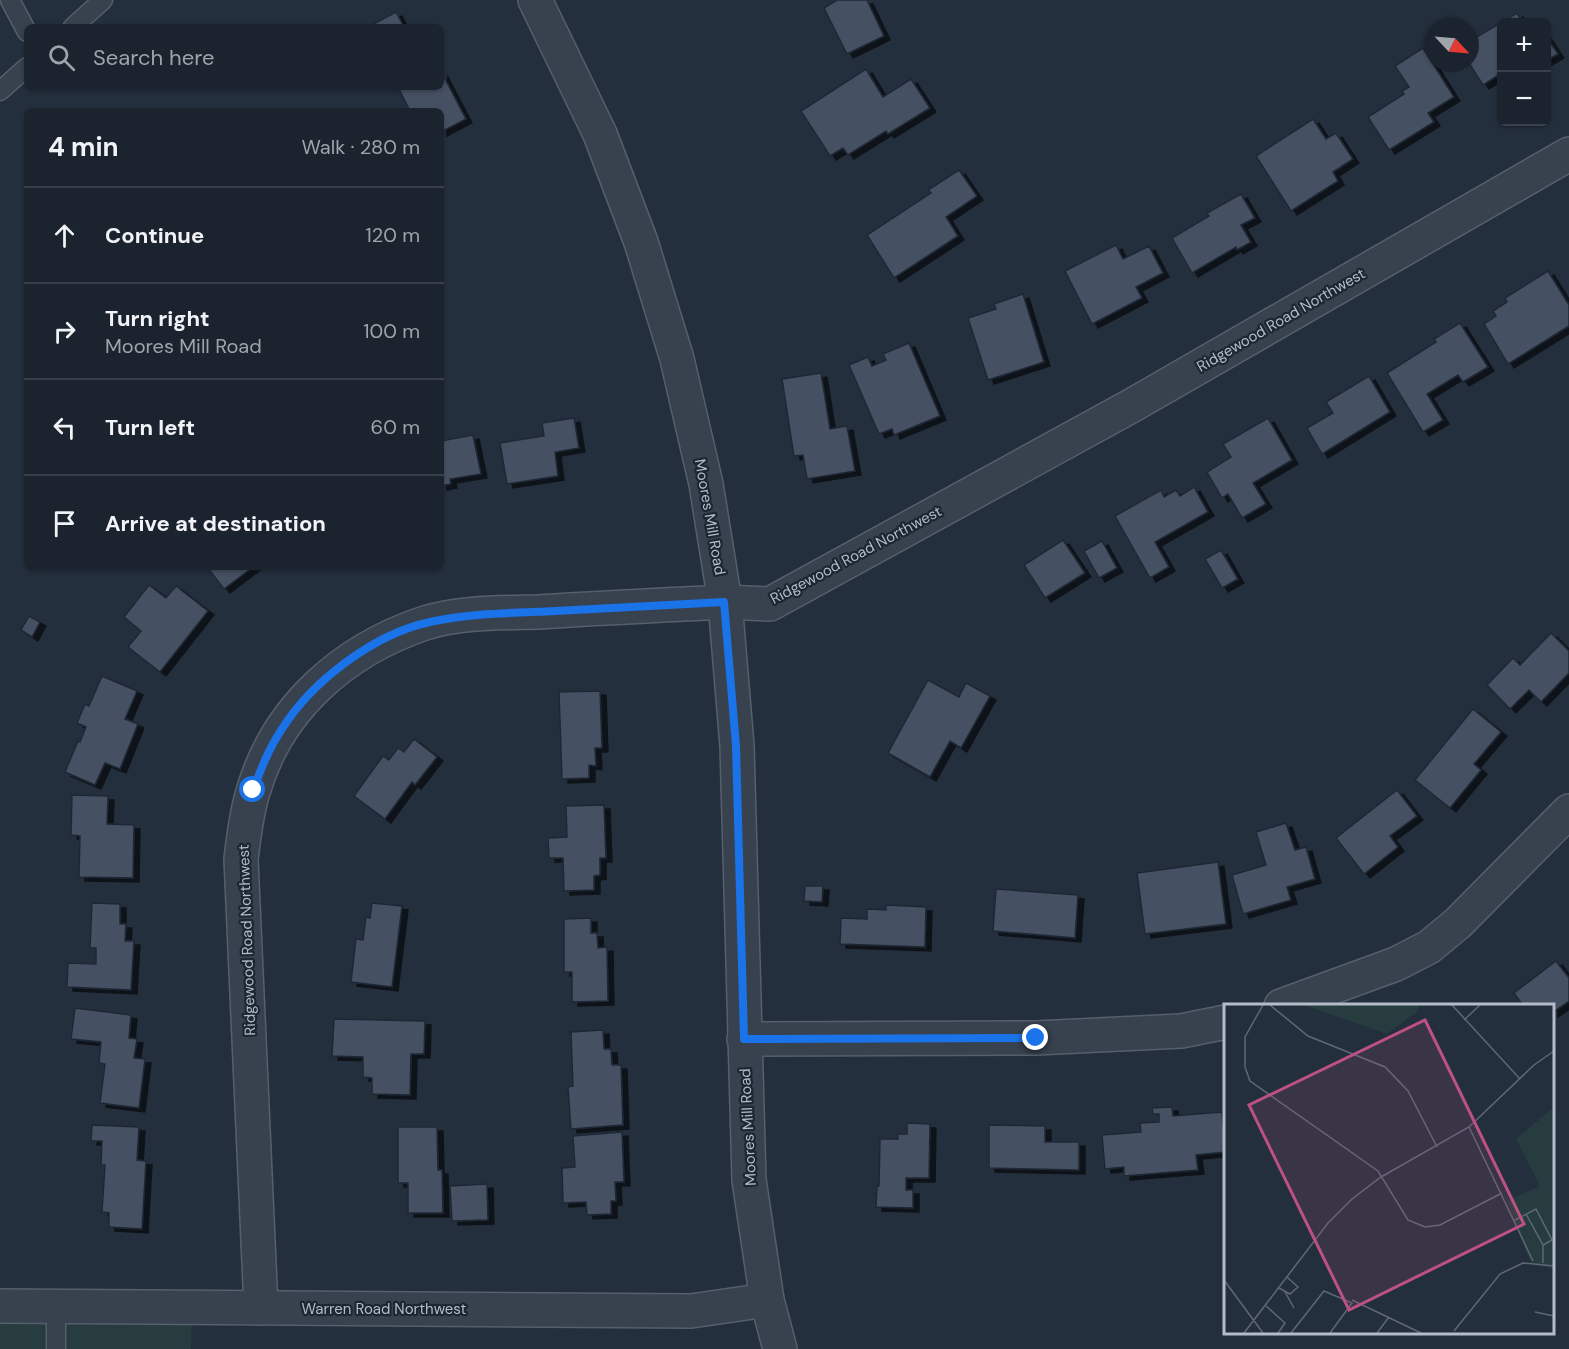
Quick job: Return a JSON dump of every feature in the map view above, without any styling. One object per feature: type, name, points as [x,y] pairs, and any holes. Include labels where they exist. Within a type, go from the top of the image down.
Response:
[{"type":"street","name":"Moores Mill Road","points":[[535,0],[600,134],[642,242],[677,359],[706,484],[724,602],[736,746],[750,1180],[767,1299],[780,1349]]},
{"type":"street","name":"Ridgewood Road Northwest","points":[[261,1308],[242,859],[245,824],[253,790],[265,758],[282,728],[309,694],[341,665],[378,641],[427,623],[470,615],[724,602],[770,604],[1131,406],[1569,154]]},
{"type":"street","points":[[1284,1004],[1396,964],[1429,946],[1458,924],[1569,811]]},
{"type":"street","points":[[744,1039],[1036,1038],[1181,1031],[1224,1022]]},
{"type":"street","name":"Warren Road Northwest","points":[[0,1306],[691,1311],[767,1299]]},
{"type":"lane","points":[[10,0],[24,26]]},
{"type":"lane","points":[[76,24],[103,0]]},
{"type":"lane","points":[[0,91],[24,70]]},
{"type":"lane","points":[[56,1306],[56,1349]]},
{"type":"green space","points":[[192,1313],[191,1349],[0,1349],[0,1315]]},
{"type":"building","points":[[837,0],[867,0],[884,36],[847,54],[824,8]]},
{"type":"building","points":[[396,12],[402,24],[374,24]]},
{"type":"building","points":[[1517,13],[1520,18],[1509,18]]},
{"type":"building","points":[[1497,25],[1497,76],[1483,85],[1475,72],[1479,72],[1479,36]]},
{"type":"building","points":[[1551,44],[1558,54],[1551,58]]},
{"type":"building","points":[[1423,48],[1425,72],[1438,72],[1454,97],[1428,113],[1434,122],[1389,150],[1368,117],[1404,94],[1402,91],[1409,87],[1395,66]]},
{"type":"building","points":[[866,69],[883,97],[911,79],[930,108],[888,134],[886,131],[848,155],[843,148],[830,156],[801,111]]},
{"type":"building","points":[[444,77],[466,119],[444,130],[444,108],[408,108],[400,90],[444,90]]},
{"type":"building","points":[[1313,119],[1326,139],[1336,133],[1353,159],[1333,172],[1338,181],[1291,211],[1256,156]]},
{"type":"building","points":[[959,170],[977,196],[946,217],[958,236],[894,278],[867,235],[931,193],[928,190]]},
{"type":"building","points":[[1241,194],[1255,218],[1241,225],[1251,242],[1237,250],[1236,247],[1192,273],[1172,238],[1209,216],[1207,213]]},
{"type":"building","points":[[1116,245],[1123,259],[1149,246],[1163,273],[1136,287],[1142,298],[1092,324],[1065,271]]},
{"type":"building","points":[[1548,271],[1569,305],[1569,326],[1508,364],[1484,324],[1496,316],[1493,311],[1507,302],[1505,298]]},
{"type":"building","points":[[1023,294],[1044,362],[988,380],[968,318],[996,309],[994,304]]},
{"type":"building","points":[[1460,323],[1488,367],[1463,382],[1458,375],[1427,394],[1443,420],[1423,432],[1387,373],[1436,342],[1434,339]]},
{"type":"building","points":[[909,343],[940,416],[894,435],[892,429],[879,434],[849,365],[868,357],[872,366],[886,360],[883,354]]},
{"type":"building","points":[[821,373],[830,429],[847,426],[855,471],[807,479],[803,455],[794,456],[782,379]]},
{"type":"building","points":[[1369,376],[1390,412],[1322,454],[1307,428],[1333,413],[1326,402]]},
{"type":"building","points":[[574,418],[579,448],[555,452],[558,476],[507,484],[500,443],[544,436],[542,423]]},
{"type":"building","points":[[1268,418],[1292,460],[1253,483],[1266,504],[1242,518],[1228,494],[1222,498],[1207,472],[1231,457],[1223,444]]},
{"type":"building","points":[[473,435],[481,474],[450,479],[451,484],[444,485],[444,440]]},
{"type":"building","points":[[1194,487],[1208,512],[1155,542],[1169,567],[1150,578],[1115,516],[1161,490],[1164,497],[1176,490],[1180,496]]},
{"type":"building","points":[[1063,540],[1085,573],[1045,598],[1024,565]]},
{"type":"building","points":[[1102,541],[1117,568],[1099,578],[1084,551]]},
{"type":"building","points":[[1221,550],[1238,579],[1222,588],[1205,559]]},
{"type":"building","points":[[209,570],[249,570],[224,589]]},
{"type":"building","points":[[149,585],[166,598],[176,586],[208,611],[160,672],[128,647],[141,631],[124,617]]},
{"type":"building","points":[[29,616],[40,622],[32,637],[21,630]]},
{"type":"building","points":[[1551,633],[1569,651],[1569,673],[1541,702],[1529,690],[1510,709],[1487,685],[1513,658],[1520,665]]},
{"type":"building","points":[[102,676],[137,691],[125,719],[138,724],[120,769],[105,763],[95,785],[65,772],[86,727],[77,723],[85,704],[89,706]]},
{"type":"building","points":[[928,680],[959,697],[966,683],[990,696],[961,748],[950,741],[930,777],[888,753]]},
{"type":"building","points":[[600,691],[602,748],[595,748],[596,766],[589,765],[589,778],[562,779],[559,692]]},
{"type":"building","points":[[1473,709],[1501,732],[1474,764],[1481,770],[1450,808],[1415,780]]},
{"type":"building","points":[[414,739],[437,757],[415,785],[412,782],[385,819],[354,796],[383,756],[389,760],[398,748],[404,752]]},
{"type":"building","points":[[1397,790],[1417,816],[1390,836],[1398,847],[1364,874],[1336,838]]},
{"type":"building","points":[[72,795],[108,796],[107,824],[134,825],[133,878],[79,877],[80,836],[71,835]]},
{"type":"building","points":[[604,805],[606,858],[600,858],[600,875],[594,876],[594,890],[564,891],[563,858],[549,858],[548,838],[567,837],[566,806]]},
{"type":"building","points":[[1286,823],[1295,850],[1306,847],[1315,879],[1287,887],[1291,900],[1243,914],[1232,875],[1266,865],[1256,832]]},
{"type":"building","points":[[1218,862],[1226,924],[1145,934],[1137,873]]},
{"type":"building","points":[[805,886],[823,886],[822,902],[804,901]]},
{"type":"building","points":[[996,889],[1078,895],[1075,938],[993,931]]},
{"type":"building","points":[[92,903],[120,904],[120,924],[126,924],[125,941],[134,941],[131,990],[67,987],[68,963],[96,964],[96,948],[90,948]]},
{"type":"building","points":[[372,903],[402,906],[392,987],[351,982],[356,939],[363,940],[366,917],[370,918]]},
{"type":"building","points":[[886,905],[926,907],[925,947],[840,944],[841,918],[867,919],[867,909],[886,910]]},
{"type":"building","points":[[591,918],[591,933],[597,933],[598,948],[607,947],[608,1001],[572,1002],[572,972],[564,972],[564,919]]},
{"type":"building","points":[[1556,961],[1569,978],[1569,1001],[1554,1012],[1554,1004],[1522,1004],[1514,993]]},
{"type":"building","points":[[75,1008],[131,1015],[129,1038],[137,1039],[134,1058],[145,1059],[139,1108],[100,1103],[105,1064],[99,1063],[101,1042],[71,1039]]},
{"type":"building","points":[[334,1019],[425,1021],[424,1054],[411,1054],[410,1095],[372,1094],[372,1078],[363,1077],[363,1057],[332,1056]]},
{"type":"building","points":[[603,1030],[604,1049],[611,1049],[612,1065],[621,1065],[623,1125],[571,1129],[568,1087],[573,1086],[571,1032]]},
{"type":"building","points":[[1172,1107],[1173,1116],[1222,1112],[1224,1152],[1196,1155],[1198,1170],[1124,1176],[1124,1167],[1105,1169],[1102,1135],[1141,1132],[1140,1123],[1159,1122],[1159,1114],[1153,1114],[1152,1108]]},
{"type":"building","points":[[907,1123],[930,1124],[929,1178],[906,1178],[906,1190],[913,1190],[913,1208],[876,1207],[880,1139],[898,1139],[898,1134],[907,1134]]},
{"type":"building","points":[[92,1125],[139,1127],[137,1160],[146,1161],[142,1229],[109,1227],[109,1213],[102,1212],[105,1165],[101,1165],[102,1141],[91,1141]]},
{"type":"building","points":[[989,1125],[1045,1126],[1045,1142],[1079,1142],[1079,1170],[989,1168]]},
{"type":"building","points":[[398,1127],[437,1127],[438,1170],[442,1170],[443,1213],[408,1213],[408,1183],[398,1183]]},
{"type":"building","points":[[622,1132],[624,1182],[615,1182],[616,1201],[611,1201],[611,1214],[587,1215],[586,1202],[563,1203],[562,1168],[575,1167],[573,1136]]},
{"type":"building","points":[[487,1184],[488,1220],[452,1221],[450,1186]]},
{"type":"route","points":[[253,790],[265,758],[282,728],[309,694],[341,665],[378,641],[427,623],[470,615],[724,602],[736,746],[744,1039],[1036,1038]]}]
